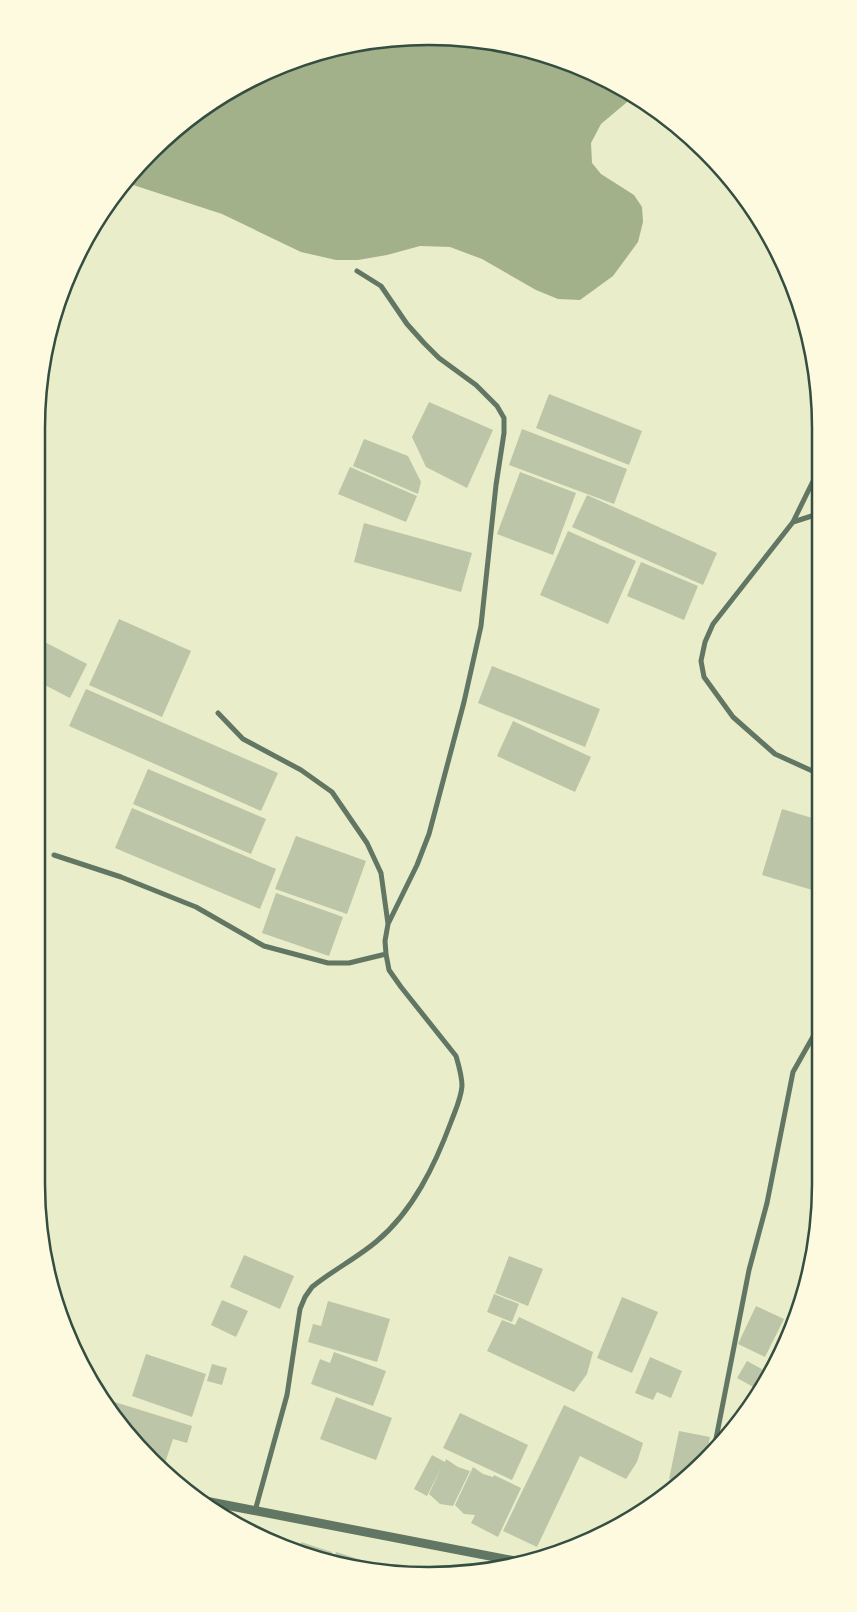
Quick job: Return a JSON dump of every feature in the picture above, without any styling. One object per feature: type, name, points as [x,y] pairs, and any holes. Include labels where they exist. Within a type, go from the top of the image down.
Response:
[{"type":"street","points":[[255,1511],[287,1395],[300,1309],[305,1297],[312,1287],[377,1241],[398,1221],[412,1202],[441,1149],[459,1101],[462,1086],[460,1068],[456,1056],[389,970],[385,941],[388,924],[417,865],[429,834],[464,702],[481,626],[496,485],[504,433],[504,418],[497,406],[476,385],[439,358],[424,343],[407,324],[381,286],[357,271]]},
{"type":"street","points":[[812,483],[792,522],[713,624],[705,642],[701,661],[704,677],[733,717],[775,754],[812,771]]},
{"type":"street","points":[[792,522],[812,516]]},
{"type":"street","points":[[218,713],[244,739],[301,770],[332,792],[367,842],[381,873],[388,924]]},
{"type":"street","points":[[54,855],[121,877],[196,907],[264,946],[328,963],[349,963],[386,954]]},
{"type":"street","points":[[717,1436],[749,1270],[766,1203],[794,1072],[812,1039]]},
{"type":"street","points":[[217,1503],[506,1559]]},
{"type":"shaded area","points":[[428,45],[479,48],[503,52],[552,65],[575,74],[628,101],[601,124],[591,143],[592,163],[601,174],[634,195],[642,207],[643,222],[638,242],[613,276],[580,300],[558,299],[536,290],[482,259],[450,247],[420,246],[387,255],[358,260],[336,260],[301,252],[222,214],[133,185],[157,157],[195,124],[215,110],[237,96],[282,74],[329,58],[378,48],[403,46]]},
{"type":"building","points":[[549,394],[642,431],[629,465],[536,428]]},
{"type":"building","points":[[429,402],[493,430],[467,488],[426,467],[412,437]]},
{"type":"building","points":[[522,429],[627,469],[614,504],[509,465]]},
{"type":"building","points":[[364,439],[408,456],[421,482],[418,494],[353,466]]},
{"type":"building","points":[[350,467],[417,496],[406,522],[338,494]]},
{"type":"building","points":[[520,472],[576,493],[553,555],[497,534]]},
{"type":"building","points":[[587,495],[717,553],[703,585],[572,527]]},
{"type":"building","points":[[364,523],[472,553],[461,592],[354,562]]},
{"type":"building","points":[[568,531],[636,561],[608,624],[540,595]]},
{"type":"building","points":[[641,562],[698,586],[684,620],[627,596]]},
{"type":"building","points":[[119,619],[191,651],[162,717],[89,685]]},
{"type":"building","points":[[45,642],[87,664],[70,698],[45,685]]},
{"type":"building","points":[[492,666],[600,709],[585,747],[478,703]]},
{"type":"building","points":[[86,689],[278,773],[261,811],[69,726]]},
{"type":"building","points":[[513,721],[591,757],[575,792],[497,756]]},
{"type":"building","points":[[148,769],[266,819],[251,854],[133,804]]},
{"type":"building","points":[[132,808],[276,869],[260,909],[115,848]]},
{"type":"building","points":[[782,809],[812,818],[812,890],[762,875]]},
{"type":"building","points":[[296,836],[366,861],[347,914],[275,889]]},
{"type":"building","points":[[276,893],[343,917],[329,956],[262,933]]},
{"type":"building","points":[[244,1255],[294,1276],[280,1309],[230,1287]]},
{"type":"building","points":[[509,1256],[543,1269],[528,1306],[495,1293]]},
{"type":"building","points":[[494,1294],[519,1304],[512,1322],[487,1312]]},
{"type":"building","points":[[622,1297],[658,1312],[632,1373],[597,1358]]},
{"type":"building","points":[[222,1300],[248,1311],[236,1337],[211,1325]]},
{"type":"building","points":[[328,1301],[390,1319],[377,1362],[308,1342],[313,1324],[321,1326]]},
{"type":"building","points":[[756,1306],[784,1319],[765,1357],[738,1344]]},
{"type":"building","points":[[519,1317],[593,1352],[587,1374],[574,1392],[487,1351],[502,1320],[515,1325]]},
{"type":"building","points":[[334,1352],[386,1371],[373,1406],[311,1384],[320,1359],[330,1363]]},
{"type":"building","points":[[146,1354],[206,1374],[192,1417],[132,1396]]},
{"type":"building","points":[[650,1357],[682,1371],[671,1398],[657,1392],[653,1400],[635,1393]]},
{"type":"building","points":[[747,1361],[764,1370],[753,1387],[737,1378]]},
{"type":"building","points":[[212,1364],[227,1368],[222,1385],[207,1381]]},
{"type":"building","points":[[336,1397],[392,1418],[376,1460],[320,1439]]},
{"type":"building","points":[[113,1402],[192,1426],[187,1443],[173,1439],[165,1462],[140,1436]]},
{"type":"building","points":[[564,1405],[643,1443],[637,1462],[626,1479],[580,1456],[537,1547],[503,1531]]},
{"type":"building","points":[[460,1413],[528,1445],[512,1480],[443,1448]]},
{"type":"building","points":[[679,1431],[710,1437],[708,1446],[700,1455],[672,1480],[669,1479]]},
{"type":"building","points":[[432,1455],[445,1462],[446,1459],[458,1467],[470,1471],[453,1506],[440,1504],[429,1494],[442,1466],[427,1496],[414,1489]]},
{"type":"building","points":[[473,1467],[483,1474],[493,1477],[494,1475],[521,1488],[498,1537],[471,1523],[475,1515],[464,1514],[455,1505]]},
{"type":"building","points":[[301,1542],[332,1552],[331,1555],[300,1545]]},
{"type":"building","points":[[336,1552],[370,1563],[354,1560],[335,1555]]}]
